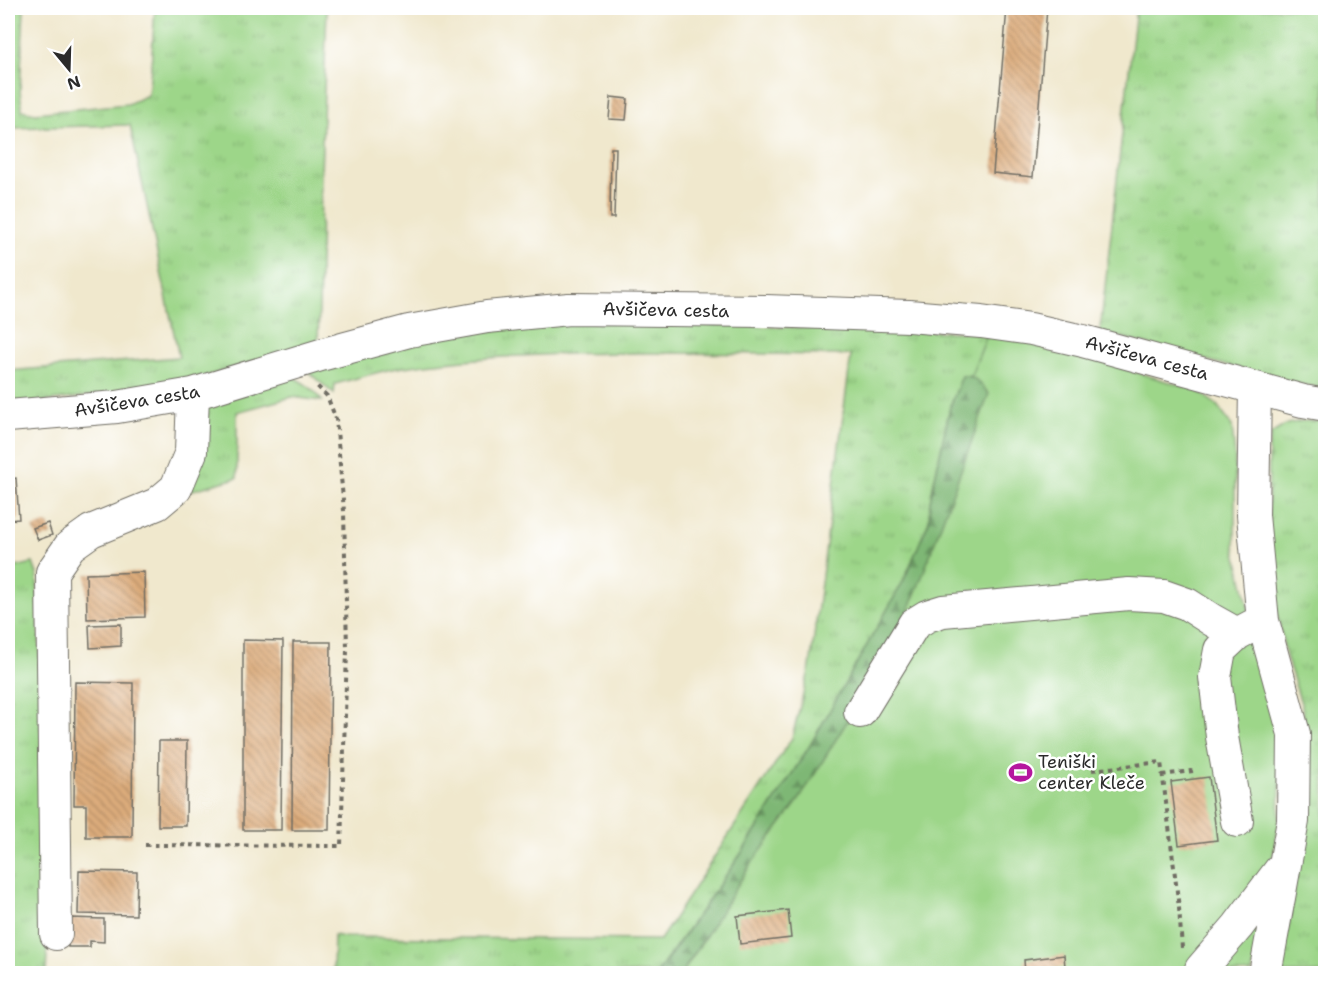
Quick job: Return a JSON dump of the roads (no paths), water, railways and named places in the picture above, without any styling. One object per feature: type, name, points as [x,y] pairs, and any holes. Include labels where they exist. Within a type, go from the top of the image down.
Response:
[{"type":"street","name":"Avšičeva cesta","points":[[8,416],[117,407],[193,394],[409,331],[487,317],[569,309],[766,311],[909,316],[981,322],[1083,340],[1303,401],[1326,405]]},
{"type":"street","points":[[1255,388],[1250,627],[1294,734],[1293,821],[1266,974]]},
{"type":"street","points":[[56,934],[52,572],[70,546],[91,531],[157,504],[176,488],[191,453],[193,394]]},
{"type":"street","points":[[860,712],[914,624],[943,610],[1129,594],[1164,597],[1187,604],[1212,620],[1250,627]]},
{"type":"street","points":[[1237,821],[1222,737],[1215,677],[1220,650],[1250,627]]},
{"type":"street","points":[[1192,959],[1238,926],[1285,864]]},
{"type":"place","name":"Teniški center Kleče","points":[[1020,772]]}]
